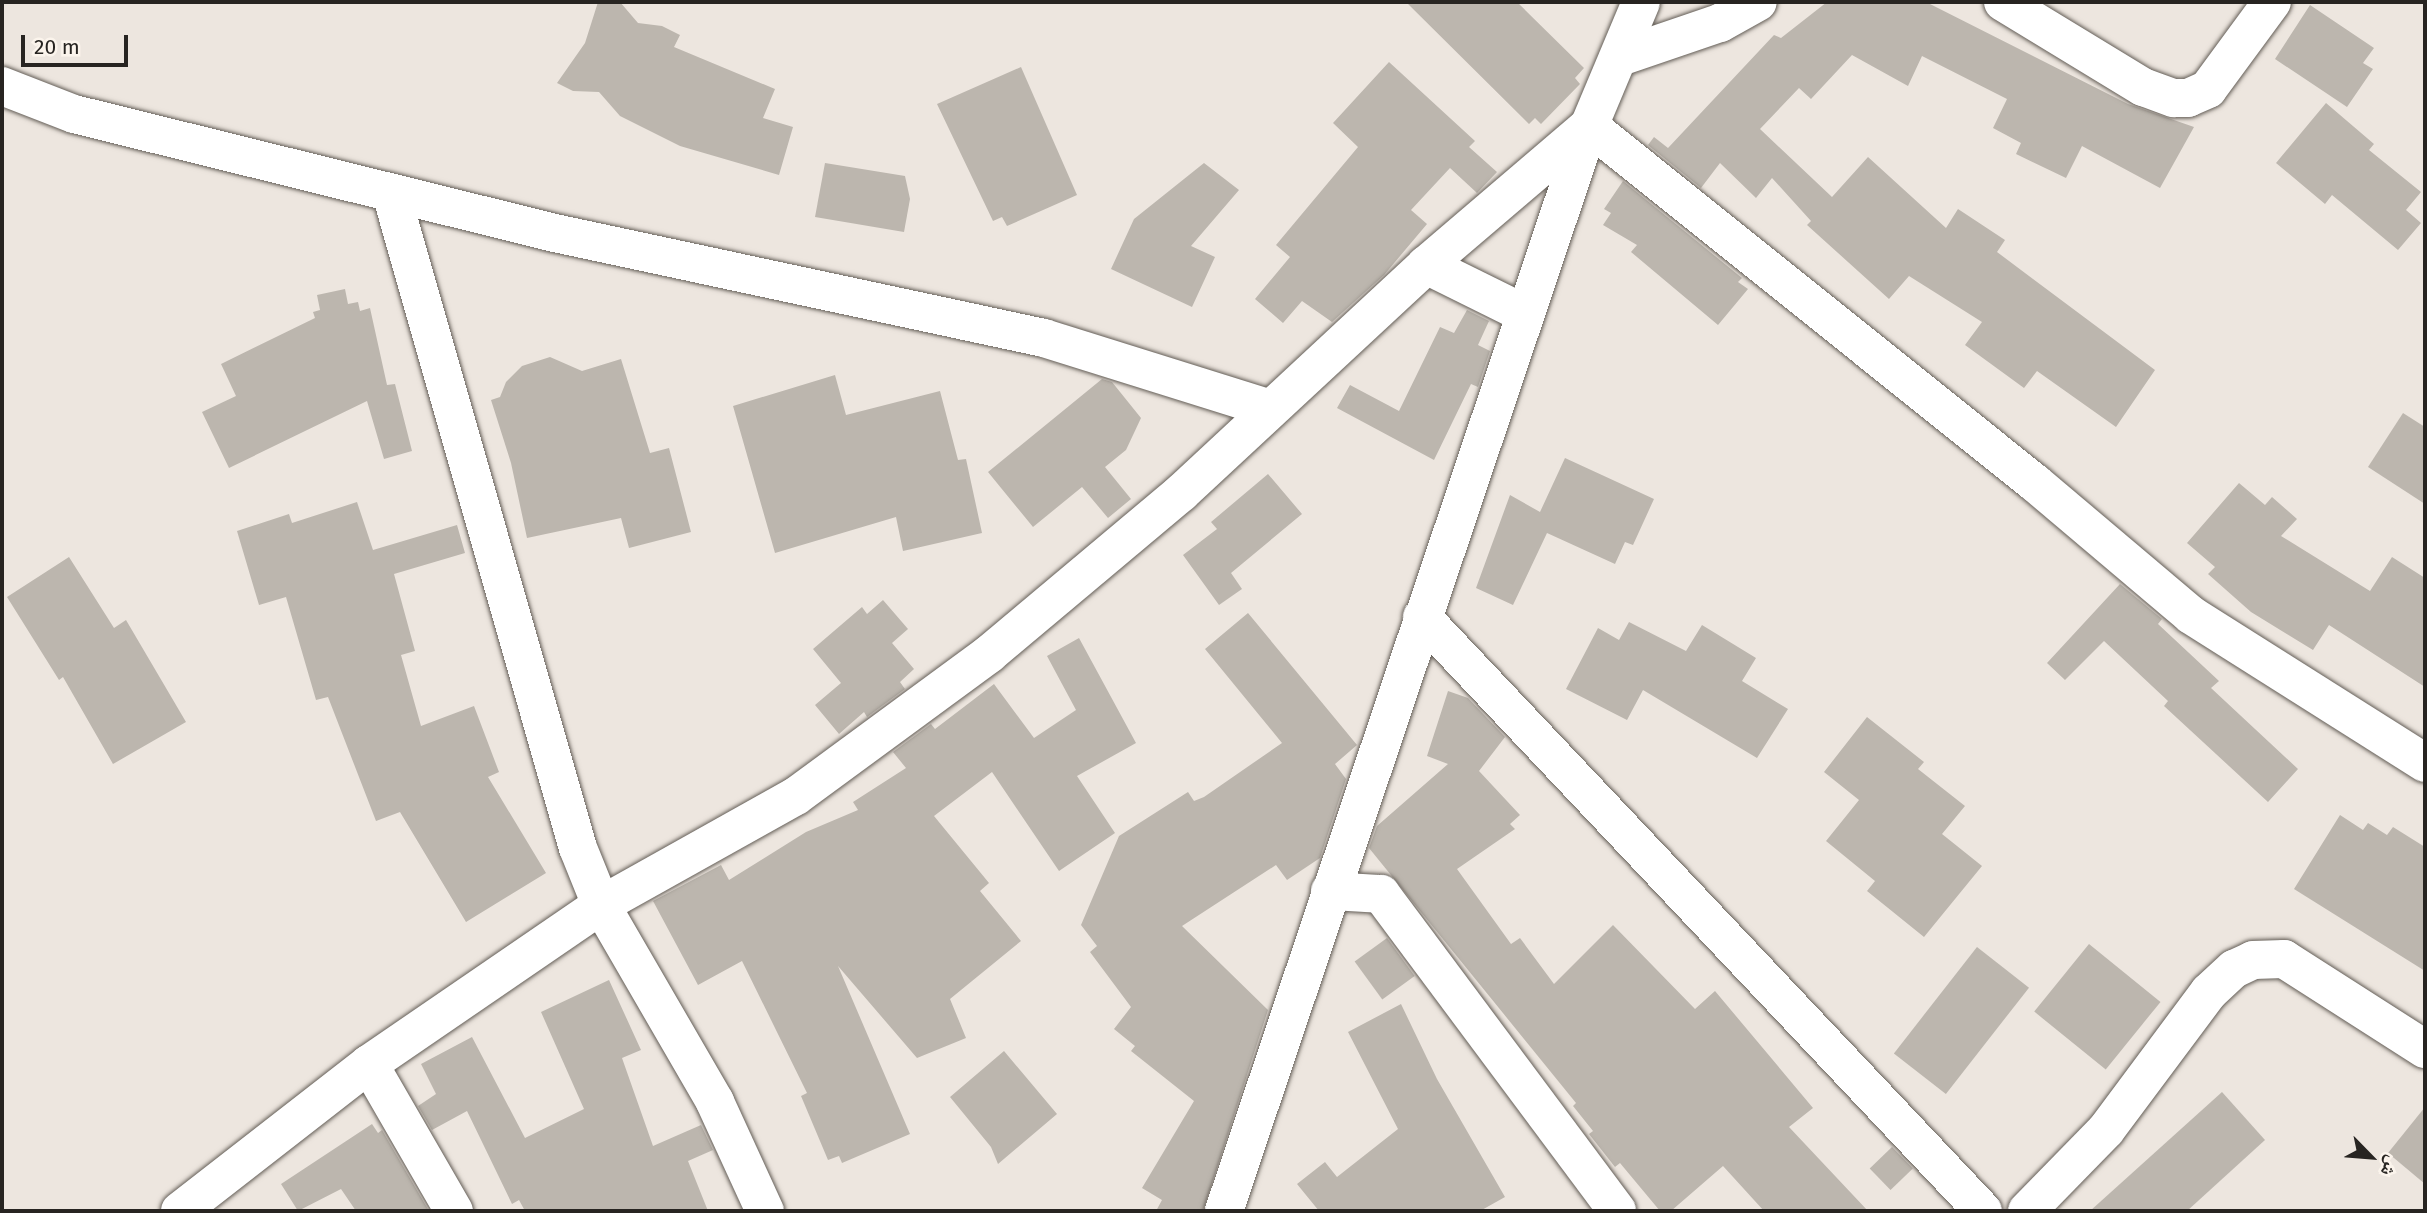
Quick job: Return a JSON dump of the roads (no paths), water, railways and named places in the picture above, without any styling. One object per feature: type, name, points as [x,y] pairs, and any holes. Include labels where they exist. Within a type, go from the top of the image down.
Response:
[{"type":"street","points":[[1224,1211],[1589,126],[1641,2]]},
{"type":"street","points":[[1620,57],[1720,23],[1758,2]]},
{"type":"street","points":[[2003,2],[2143,87],[2174,98],[2188,98],[2208,89],[2272,2]]},
{"type":"street","points":[[2,86],[74,114],[550,232],[1044,338],[1268,408]]},
{"type":"street","points":[[180,1211],[369,1064],[601,905],[796,796],[967,670],[1181,493],[1268,408],[1426,265],[1589,126]]},
{"type":"street","points":[[1589,126],[2035,483],[2191,615],[2425,763]]},
{"type":"street","points":[[391,193],[578,848],[601,905],[715,1102],[765,1211]]},
{"type":"street","points":[[1426,265],[1525,314]]},
{"type":"street","points":[[1422,617],[1983,1211]]},
{"type":"street","points":[[1330,891],[1381,894],[1618,1211]]},
{"type":"street","points":[[2027,1211],[2106,1129],[2209,992],[2234,969],[2253,960],[2284,959],[2425,1049]]},
{"type":"street","points":[[369,1064],[454,1211]]}]
